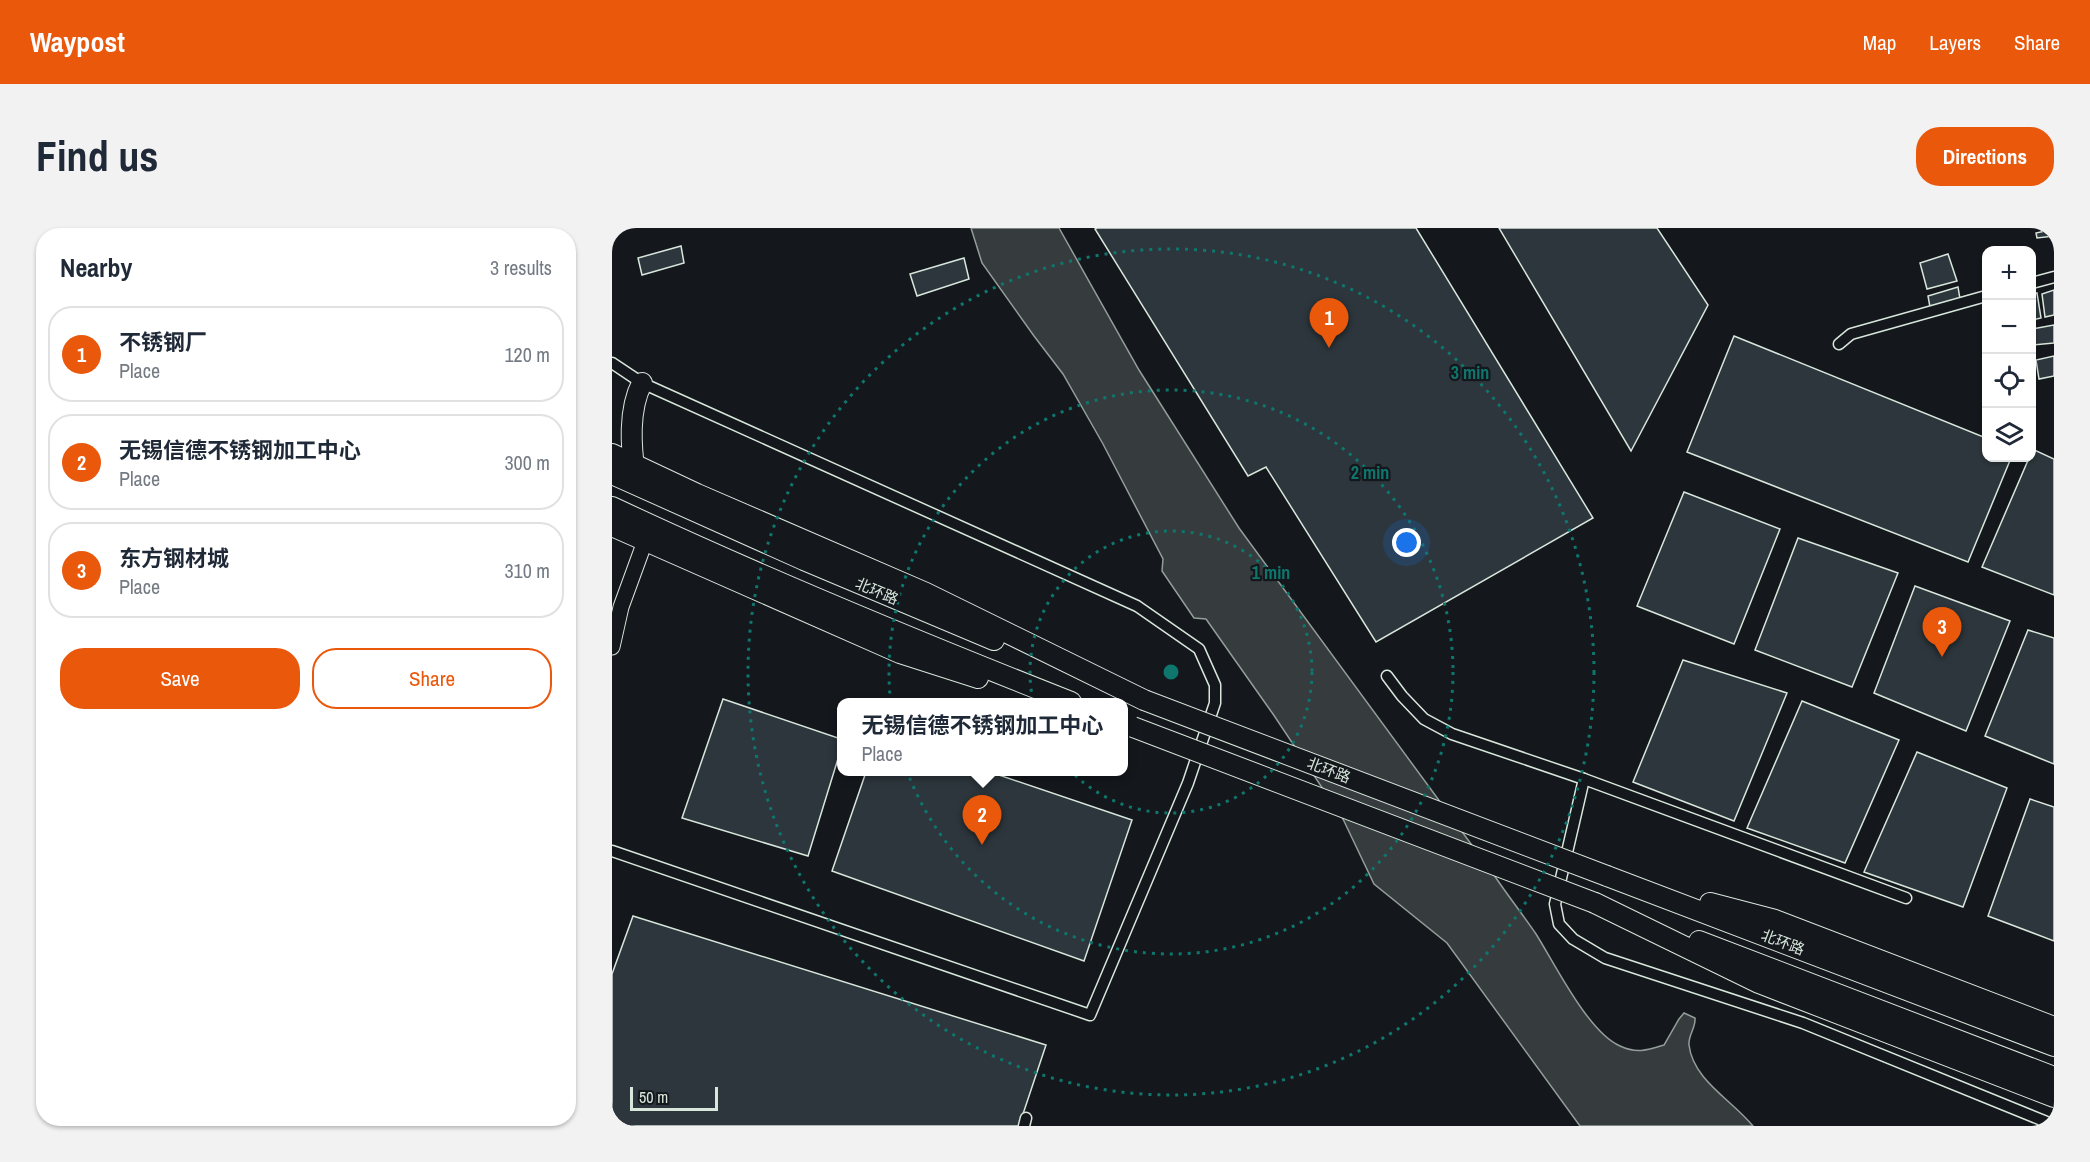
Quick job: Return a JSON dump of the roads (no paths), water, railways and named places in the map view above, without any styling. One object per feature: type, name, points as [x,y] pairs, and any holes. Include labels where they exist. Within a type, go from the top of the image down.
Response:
[{"type":"highway","points":[[636,485],[633,465],[635,398],[642,383]]},
{"type":"highway","points":[[612,454],[697,494],[926,593],[1144,700]]},
{"type":"highway","name":"北环路","points":[[612,474],[919,609],[1144,700],[2054,1046]]},
{"type":"highway","name":"北环路","points":[[612,507],[648,533],[1061,698]]},
{"type":"highway","points":[[612,526],[648,533],[900,653],[1042,698]]},
{"type":"highway","name":"北环路","points":[[1128,726],[2054,1077]]},
{"type":"highway","points":[[1606,876],[1775,920],[2054,1027]]},
{"type":"highway","points":[[1595,903],[1758,983],[2054,1097]]},
{"type":"street","points":[[2036,282],[2054,277]]},
{"type":"street","points":[[1839,344],[1851,334],[1982,297]]},
{"type":"street","points":[[612,363],[642,383],[1137,606],[1199,649],[1215,686],[1215,704],[1188,783],[1090,1015],[612,851]]},
{"type":"street","points":[[612,647],[617,604],[648,533]]},
{"type":"street","points":[[1387,676],[1424,719],[1452,734],[1584,779],[1906,898]]},
{"type":"street","points":[[1584,779],[1555,904],[1559,924],[1573,939],[1605,958],[1803,1023],[2054,1125]]},
{"type":"place","name":"不锈钢厂","points":[[1329,348]]},
{"type":"place","name":"东方钢材城","points":[[1942,657]]},
{"type":"place","name":"无锡信德不锈钢加工中心","points":[[982,845]]}]
